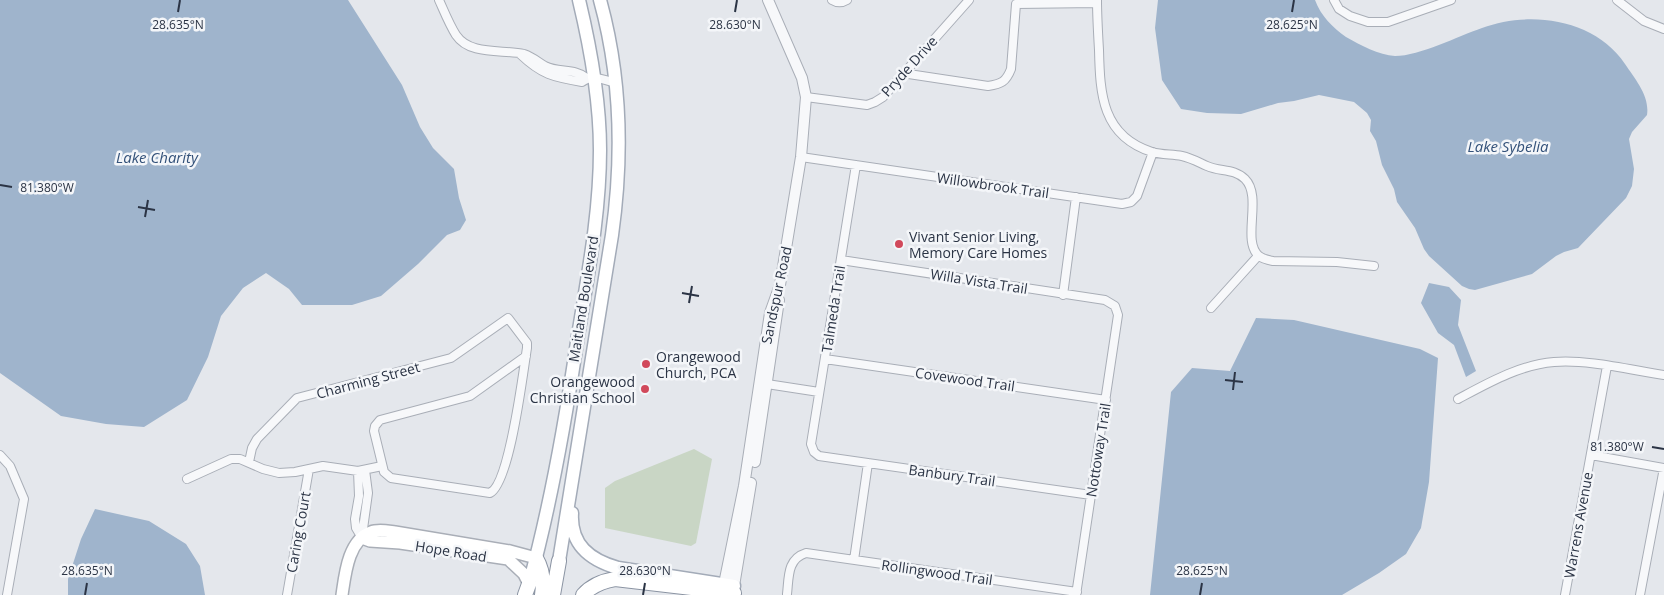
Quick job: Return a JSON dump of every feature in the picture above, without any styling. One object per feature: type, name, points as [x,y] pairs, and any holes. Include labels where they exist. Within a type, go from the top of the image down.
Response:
[{"type":"highway","points":[[536,558],[540,564],[543,578],[542,595]]},
{"type":"highway","points":[[557,595],[559,561]]},
{"type":"highway","name":"Maitland Boulevard","points":[[553,595],[559,561]]},
{"type":"highway","points":[[583,595],[586,591],[604,581],[615,579],[728,591]]},
{"type":"main road","name":"Maitland Boulevard","points":[[527,590],[560,450],[596,214],[600,151],[579,0]]},
{"type":"main road","name":"Maitland Boulevard","points":[[559,561],[615,215],[619,145],[615,76],[600,0]]},
{"type":"main road","points":[[578,441],[572,518],[577,541],[584,551],[599,562],[618,568],[728,591]]},
{"type":"main road","name":"Hope Road","points":[[362,537],[370,532],[386,531],[510,551],[536,558]]},
{"type":"main road","points":[[342,595],[350,554],[362,537]]},
{"type":"main road","name":"Hope Road","points":[[362,537],[370,541],[400,543],[508,559],[524,574],[527,590]]},
{"type":"street","points":[[439,0],[456,35],[473,48],[518,53],[543,73],[559,78],[582,82],[591,78],[615,76]]},
{"type":"street","name":"Sandspur Road","points":[[728,591],[744,486],[763,384],[770,313],[780,285],[801,157],[806,97],[802,78],[768,0]]},
{"type":"street","points":[[832,0],[836,2],[847,0]]},
{"type":"street","name":"Pryde Drive","points":[[806,97],[867,105],[875,102],[883,96],[968,0]]},
{"type":"street","points":[[1334,0],[1339,9],[1350,16],[1368,22],[1388,22],[1451,0]]},
{"type":"street","points":[[1616,0],[1644,21],[1664,29]]},
{"type":"street","points":[[902,73],[988,86],[997,85],[1008,78],[1010,69],[1015,2],[1097,1],[1100,84],[1103,103],[1109,118],[1119,133],[1139,146],[1153,152],[1182,156],[1215,169],[1240,174],[1251,187],[1252,240],[1258,256],[1273,261],[1337,262],[1374,266]]},
{"type":"street","points":[[591,78],[615,76]]},
{"type":"street","name":"Willowbrook Trail","points":[[801,157],[1122,204],[1130,202],[1137,196],[1153,152]]},
{"type":"street","name":"Talmeda Trail","points":[[814,452],[811,444],[856,165]]},
{"type":"street","points":[[1063,294],[1076,197]]},
{"type":"street","points":[[1211,308],[1258,256]]},
{"type":"street","name":"Willa Vista Trail","points":[[841,260],[1105,300],[1115,306]]},
{"type":"street","name":"Nottoway Trail","points":[[1077,594],[1118,315],[1115,306]]},
{"type":"street","name":"Charming Street","points":[[249,462],[252,448],[257,439],[297,398],[451,358],[508,318],[527,343],[526,356]]},
{"type":"street","points":[[526,356],[513,434],[498,486],[494,491],[484,493],[391,478],[384,472],[374,431],[375,426],[380,420],[470,396],[526,356]]},
{"type":"street","name":"Covewood Trail","points":[[825,358],[1106,400]]},
{"type":"street","points":[[1458,399],[1502,376],[1537,365],[1565,362],[1607,366],[1664,375]]},
{"type":"street","name":"Warrens Avenue","points":[[1565,595],[1607,366]]},
{"type":"street","points":[[728,591],[750,488],[763,384],[819,392]]},
{"type":"street","name":"Banbury Trail","points":[[814,452],[819,456],[1091,495]]},
{"type":"street","points":[[0,455],[10,466],[24,498],[7,595]]},
{"type":"street","points":[[1591,455],[1664,468],[1640,595]]},
{"type":"street","points":[[187,479],[230,459],[240,459],[279,473],[295,472],[323,466],[362,470],[382,466]]},
{"type":"street","points":[[854,560],[868,463]]},
{"type":"street","name":"Caring Court","points":[[287,595],[310,469]]},
{"type":"street","points":[[362,470],[368,493],[362,537]]},
{"type":"street","name":"Rollingwood Trail","points":[[787,594],[791,564],[798,556],[806,554],[1077,594]]},
{"type":"green space","points":[[694,449],[712,459],[696,543],[691,546],[605,528],[605,488],[615,481]]},
{"type":"water","name":"Lake Charity","points":[[0,0],[348,0],[402,85],[420,127],[433,148],[454,169],[459,198],[466,220],[460,230],[447,235],[418,264],[381,296],[352,305],[302,305],[289,289],[266,273],[243,288],[221,316],[208,357],[187,400],[144,427],[106,424],[61,416],[0,373]]},
{"type":"water","name":"Lake Sybelia","points":[[1158,0],[1315,0],[1327,21],[1346,37],[1376,52],[1395,56],[1416,53],[1482,28],[1520,20],[1560,22],[1579,28],[1597,37],[1612,49],[1625,64],[1644,94],[1647,115],[1632,132],[1629,139],[1634,169],[1632,186],[1626,198],[1578,248],[1556,256],[1532,274],[1475,290],[1469,289],[1462,286],[1429,256],[1424,249],[1415,228],[1397,202],[1394,189],[1382,165],[1376,141],[1370,131],[1371,120],[1367,113],[1354,102],[1319,95],[1278,103],[1241,114],[1207,113],[1181,109],[1162,80],[1155,28]]},
{"type":"water","points":[[1429,283],[1449,287],[1461,300],[1458,325],[1476,371],[1466,377],[1454,345],[1438,333],[1421,303]]},
{"type":"water","points":[[1256,318],[1294,320],[1420,349],[1438,358],[1429,482],[1421,528],[1406,554],[1342,595],[1150,595],[1171,392],[1192,368],[1230,371]]},
{"type":"water","points":[[95,509],[149,521],[186,544],[200,566],[205,595],[68,595],[68,579],[81,539]]},
{"type":"place","name":"Vivant Senior Living, Memory Care Homes","points":[[899,244]]},
{"type":"place","name":"Orangewood Church, PCA","points":[[646,364]]},
{"type":"place","name":"Orangewood Christian School","points":[[645,389]]}]
